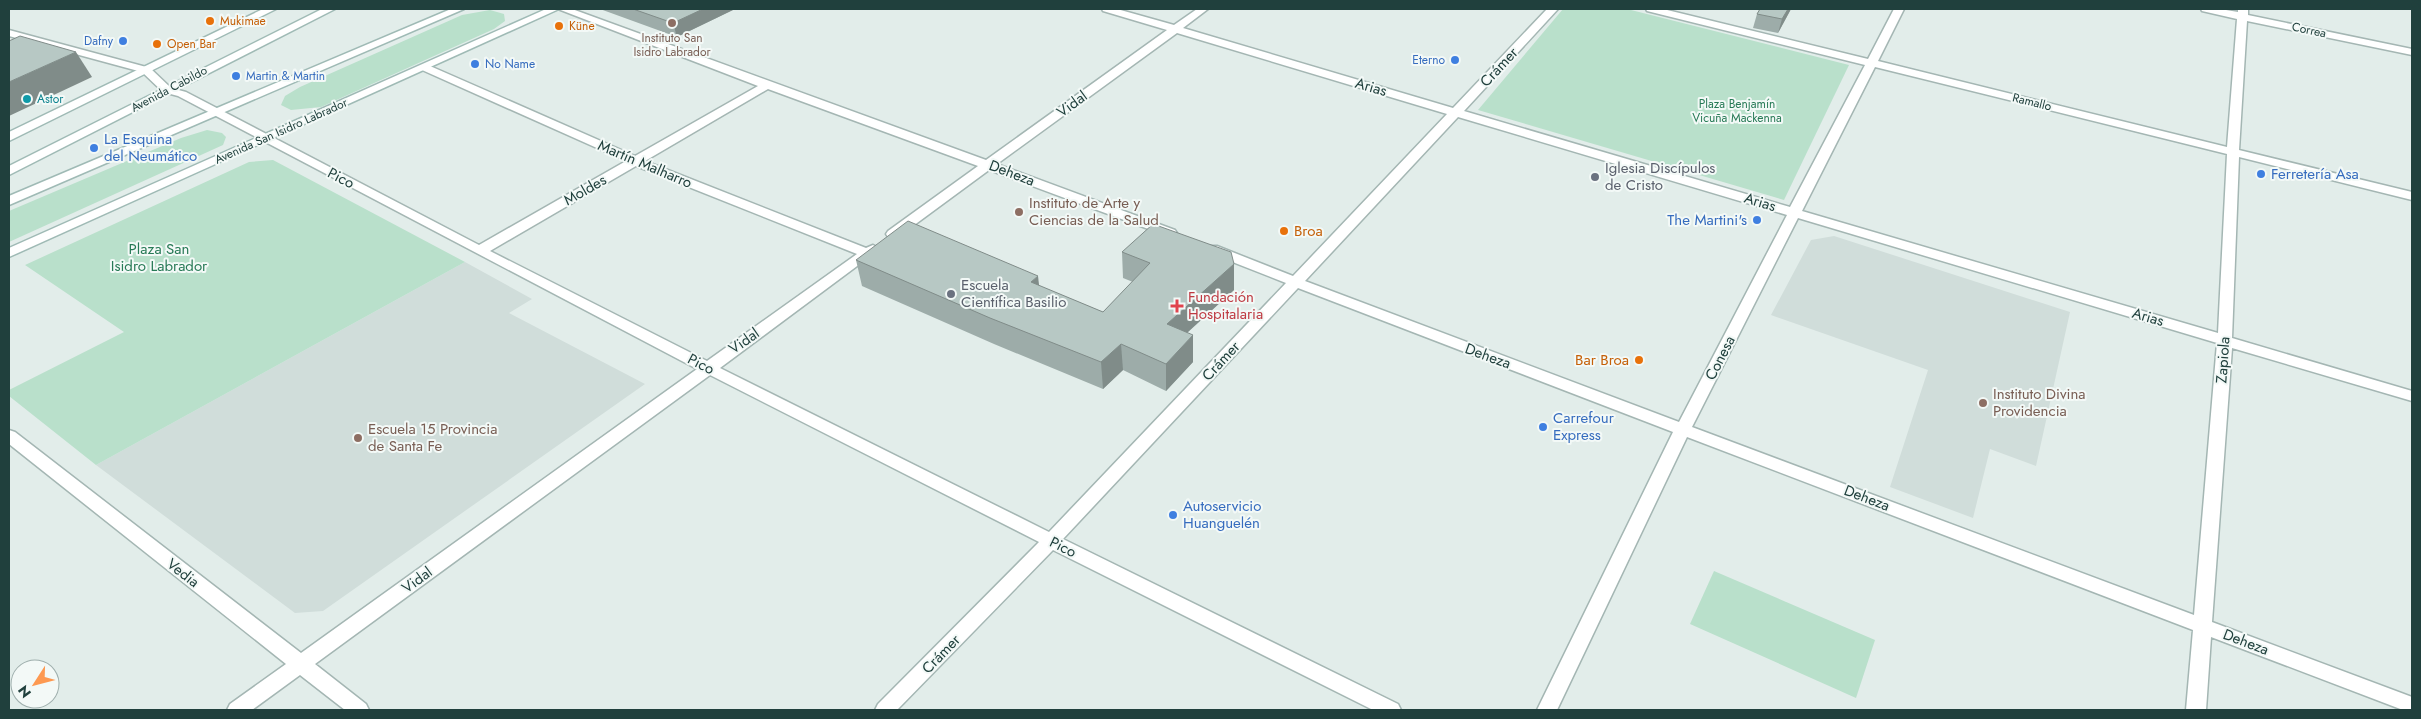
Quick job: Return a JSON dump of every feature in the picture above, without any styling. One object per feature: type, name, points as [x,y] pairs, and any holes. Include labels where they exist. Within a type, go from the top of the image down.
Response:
[{"type":"street","name":"Avenida Cabildo","points":[[9,137],[271,9]]},
{"type":"street","name":"Avenida Cabildo","points":[[9,171],[330,9]]},
{"type":"street","points":[[9,201],[218,114],[459,9]]},
{"type":"street","name":"Avenida San Isidro Labrador","points":[[9,253],[264,138],[426,68],[554,9]]},
{"type":"street","name":"Deheza","points":[[563,9],[767,85],[988,164],[1296,281],[1363,309],[2412,705]]},
{"type":"street","name":"Arias","points":[[1107,9],[2412,396]]},
{"type":"street","name":"Vidal","points":[[238,710],[1204,9]]},
{"type":"street","name":"Crámer","points":[[885,710],[1051,541],[1553,9]]},
{"type":"street","name":"Ramallo","points":[[1651,9],[2412,196]]},
{"type":"street","name":"Conesa","points":[[1547,710],[1683,429],[1899,9]]},
{"type":"street","name":"Correa","points":[[2206,9],[2243,13],[2412,52]]},
{"type":"street","name":"Zapiola","points":[[2196,710],[2201,625],[2225,339],[2243,13]]},
{"type":"street","name":"Pico","points":[[9,33],[146,70],[168,90],[182,94],[707,368],[1391,710]]},
{"type":"street","name":"Martín Malharro","points":[[426,68],[635,161],[867,253]]},
{"type":"street","name":"Moldes","points":[[481,250],[767,85]]},
{"type":"street","points":[[9,187],[24,190],[43,188]]},
{"type":"street","name":"Vedia","points":[[9,436],[299,665],[359,710]]},
{"type":"shaded area","name":"Instituto Divina Providencia","points":[[1834,236],[2070,312],[2036,466],[1990,449],[1973,518],[1890,487],[1928,370],[1771,315],[1811,240]]},
{"type":"shaded area","name":"Escuela 15 Provincia de Santa Fe","points":[[465,262],[532,299],[509,313],[645,384],[323,611],[295,613],[96,465]]},
{"type":"green space","name":"Plaza Benjamín Vicuña Mackenna","points":[[1563,9],[1627,9],[1849,65],[1784,200],[1478,110]]},
{"type":"green space","points":[[490,10],[504,14],[505,21],[494,29],[321,107],[291,110],[281,105],[285,96],[300,87],[462,15]]},
{"type":"green space","points":[[207,130],[222,133],[226,137],[223,145],[9,242],[9,211],[181,138]]},
{"type":"green space","name":"Plaza San Isidro Labrador","points":[[273,160],[465,262],[96,465],[9,396],[9,390],[124,332],[25,265],[249,162]]},
{"type":"green space","points":[[1714,571],[1875,640],[1856,698],[1690,624]]},
{"type":"building","points":[[633,9],[703,9],[673,23]]},
{"type":"building","points":[[1760,9],[1788,9],[1782,19],[1757,14]]},
{"type":"building","points":[[20,36],[76,52],[9,82],[9,41]]},
{"type":"building","points":[[908,221],[1038,276],[1031,282],[1103,312],[1150,263],[1122,252],[1153,224],[1231,252],[1234,264],[1167,324],[1193,335],[1166,364],[1121,344],[1101,362],[990,318],[856,260]]},
{"type":"place","name":"Mukimae","points":[[210,21]]},
{"type":"place","name":"Instituto San Isidro Labrador","points":[[672,23]]},
{"type":"place","name":"Küne","points":[[559,26]]},
{"type":"place","name":"Dafny","points":[[123,41]]},
{"type":"place","name":"Open Bar","points":[[157,44]]},
{"type":"place","name":"Eterno","points":[[1455,60]]},
{"type":"place","name":"No Name","points":[[475,64]]},
{"type":"place","name":"Martin & Martin","points":[[236,76]]},
{"type":"place","name":"Astor","points":[[27,99]]},
{"type":"place","name":"La Esquina del Neumático","points":[[94,148]]},
{"type":"place","name":"Ferretería Asa","points":[[2261,174]]},
{"type":"place","name":"Iglesia Discípulos de Cristo","points":[[1595,177]]},
{"type":"place","name":"Instituto de Arte y Ciencias de la Salud","points":[[1019,212]]},
{"type":"place","name":"The Martini's","points":[[1757,220]]},
{"type":"place","name":"Broa","points":[[1284,231]]},
{"type":"place","name":"Escuela Científica Basilio","points":[[951,294]]},
{"type":"place","name":"Fundación Hospitalaria","points":[[1177,306]]},
{"type":"place","name":"Bar Broa","points":[[1639,360]]},
{"type":"place","name":"Instituto Divina Providencia","points":[[1983,403]]},
{"type":"place","name":"Carrefour Express","points":[[1543,427]]},
{"type":"place","name":"Escuela 15 Provincia de Santa Fe","points":[[358,438]]},
{"type":"place","name":"Autoservicio Huanguelén","points":[[1173,515]]}]
